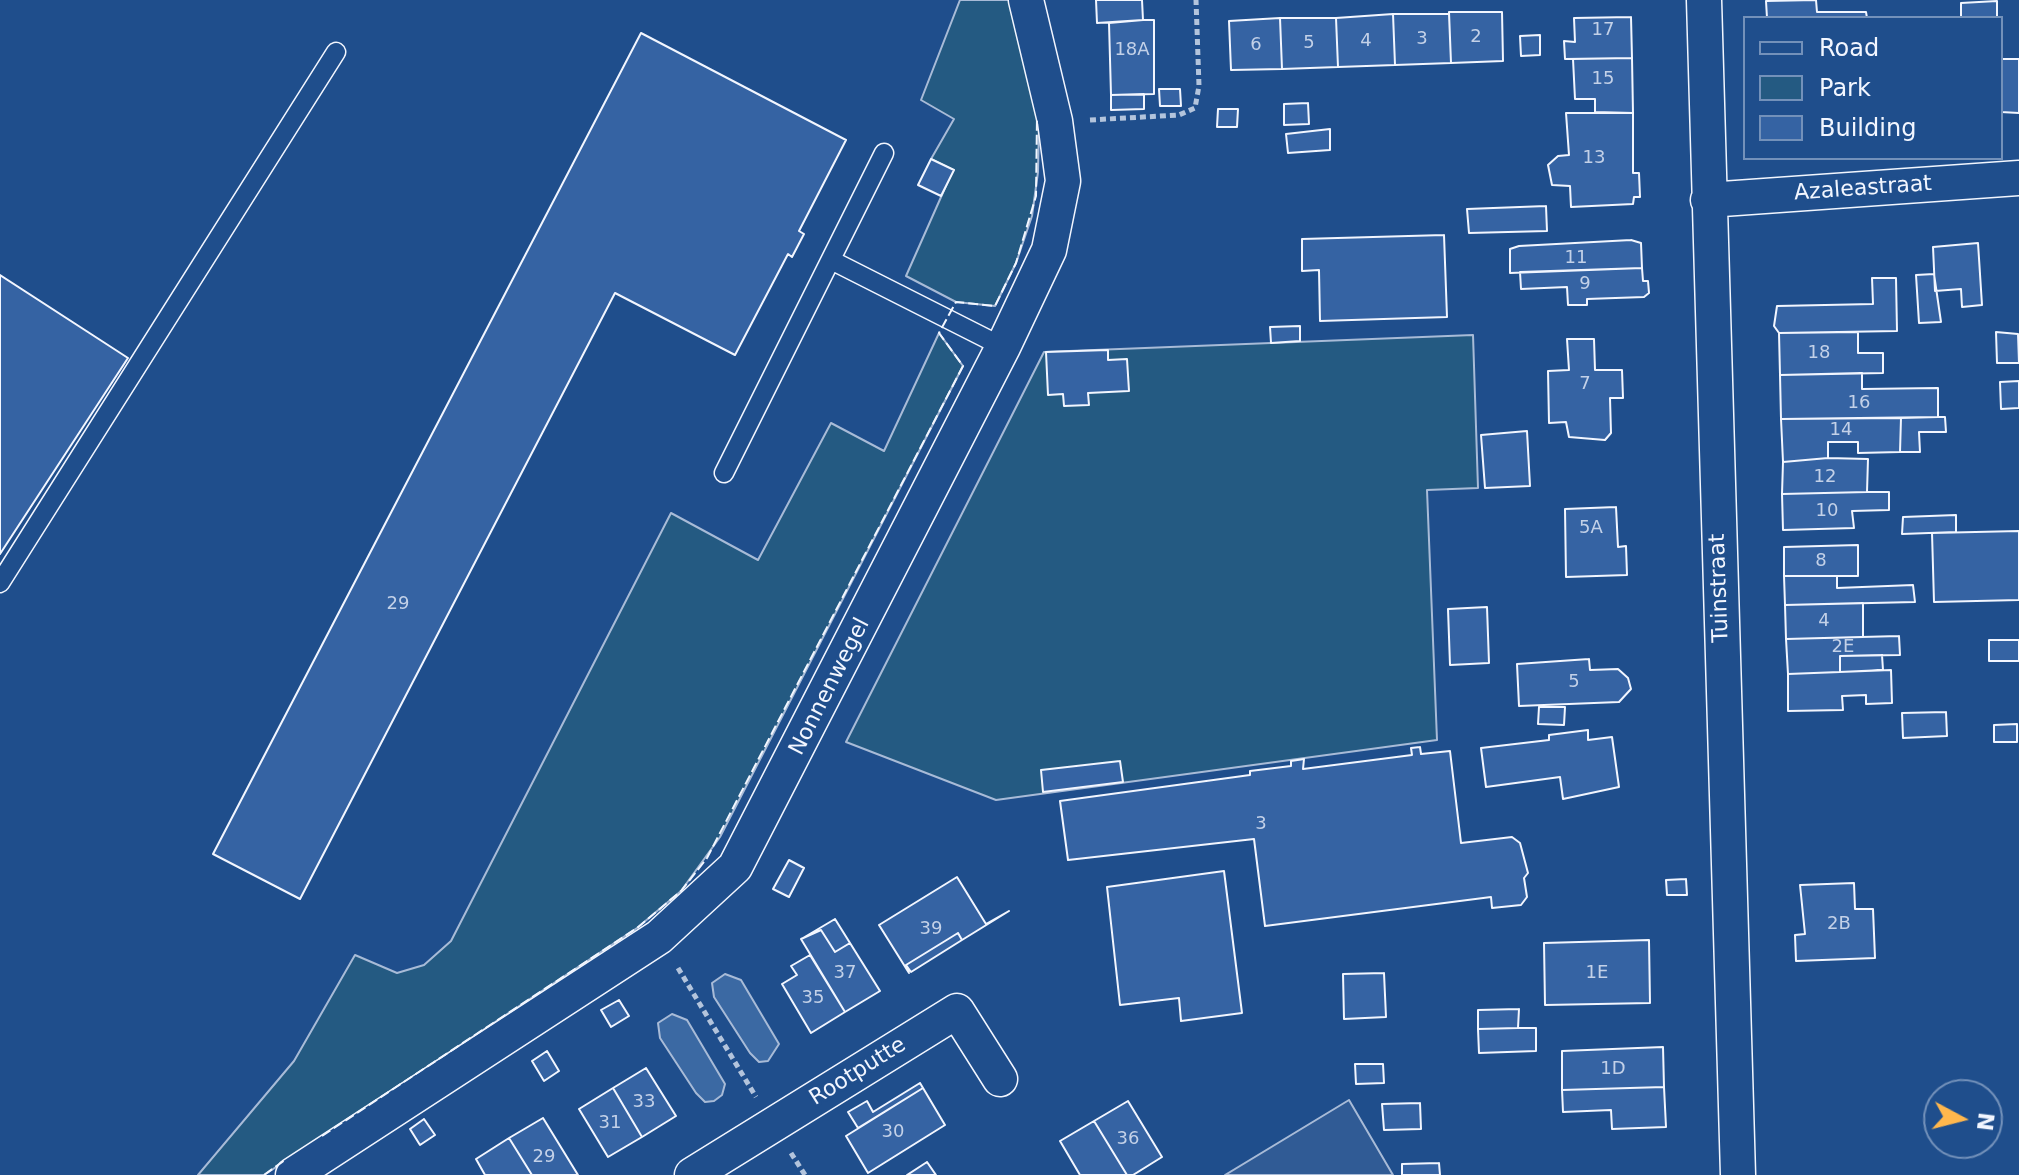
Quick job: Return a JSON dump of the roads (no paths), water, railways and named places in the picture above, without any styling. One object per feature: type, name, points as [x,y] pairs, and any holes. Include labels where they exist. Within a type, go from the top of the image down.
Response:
[{"type":"street","name":"Nonnenwegel","points":[[293,1175],[659,937],[735,867],[1003,347],[1049,250],[1063,181],[1055,121],[1026,0]]},
{"type":"street","name":"Tuinstraat","points":[[1704,0],[1738,1175]]},
{"type":"street","name":"Azaleastraat","points":[[1708,200],[2019,178]]},
{"type":"street","name":"Rootputte","points":[[692,1175],[957,1011],[1000,1079]]},
{"type":"lane","points":[[0,583],[336,52]]},
{"type":"lane","points":[[724,473],[884,153]]},
{"type":"lane","points":[[831,260],[1003,347]]}]
